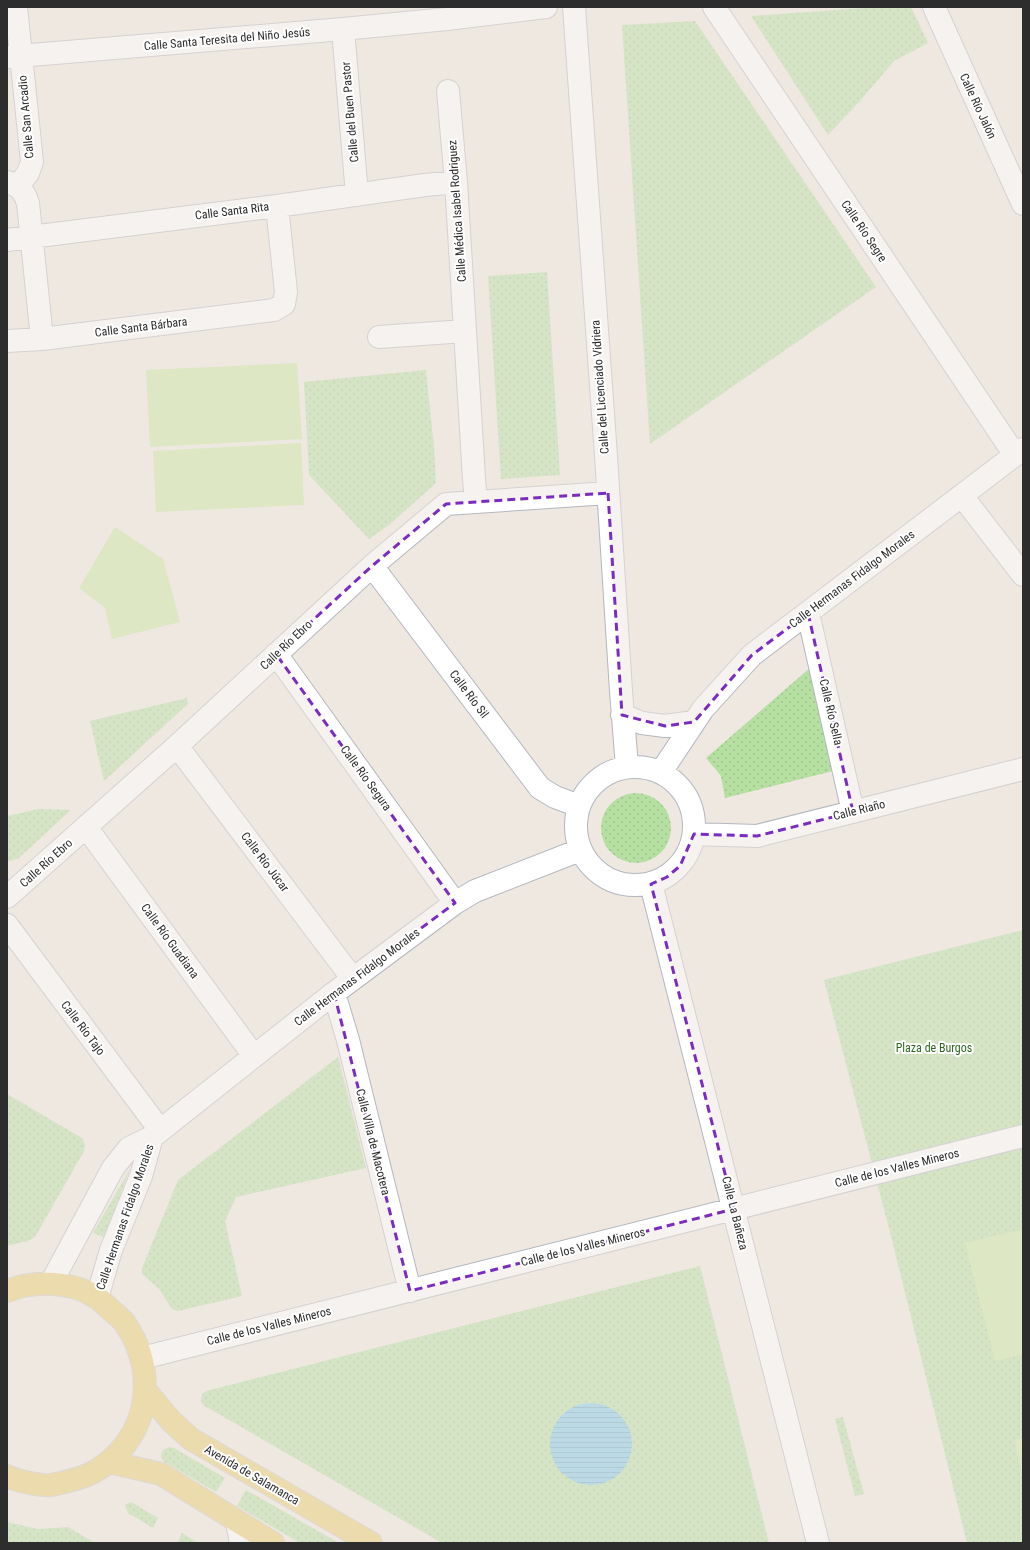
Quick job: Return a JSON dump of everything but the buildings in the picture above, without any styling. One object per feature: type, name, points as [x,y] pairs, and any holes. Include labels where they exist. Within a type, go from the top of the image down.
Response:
[{"type":"main road","points":[[7,1291],[33,1284],[51,1283],[75,1288],[97,1298],[126,1324],[142,1358],[146,1391],[140,1418],[128,1442],[110,1462],[83,1478],[50,1485],[15,1480],[7,1476]]},
{"type":"main road","name":"Avenida de Salamanca","points":[[146,1391],[171,1421],[191,1439],[371,1543]]},
{"type":"main road","points":[[110,1462],[161,1474],[273,1543]]},
{"type":"street","name":"Calle San Arcadio","points":[[16,7],[14,57],[32,162],[28,172],[12,184],[24,193],[28,203],[42,339]]},
{"type":"street","name":"Calle Santa Teresita del Niño Jesús","points":[[14,57],[343,29],[446,13],[546,7]]},
{"type":"street","name":"Calle del Licenciado Vidriera","points":[[574,7],[622,715],[627,767]]},
{"type":"street","name":"Calle Río Segre","points":[[714,7],[1019,452]]},
{"type":"street","name":"Calle Río Jalón","points":[[934,7],[1023,204]]},
{"type":"street","name":"Calle del Buen Pastor","points":[[343,29],[356,195]]},
{"type":"street","name":"Calle Médica Isabel Rodriguez","points":[[448,91],[456,182],[476,502]]},
{"type":"street","name":"Calle Santa Rita","points":[[7,240],[456,182]]},
{"type":"street","name":"Calle Santa Bárbara","points":[[7,341],[42,339],[274,310],[284,304],[286,292],[277,206]]},
{"type":"street","points":[[379,337],[465,331]]},
{"type":"street","name":"Calle Hermanas Fidalgo Morales","points":[[661,772],[703,709],[752,655],[1019,452]]},
{"type":"street","name":"Calle Río Ebro","points":[[7,897],[177,746],[372,566],[446,504],[608,493]]},
{"type":"street","points":[[962,496],[1023,575]]},
{"type":"street","name":"Calle Río Sil","points":[[372,566],[540,788],[556,797],[579,806]]},
{"type":"street","name":"Calle Río Sella","points":[[808,613],[853,812]]},
{"type":"street","name":"Calle Río Segura","points":[[276,654],[455,902]]},
{"type":"street","points":[[622,715],[642,723],[665,726],[694,722]]},
{"type":"street","name":"Calle Río Júcar","points":[[177,746],[353,979]]},
{"type":"street","points":[[627,767],[650,768],[661,772],[673,780],[683,791],[690,804],[694,819],[694,834],[689,851],[680,866],[667,877],[651,884],[637,886],[623,885],[609,880],[597,872],[587,862],[580,850],[575,828],[579,806],[590,787],[606,773],[627,767]]},
{"type":"street","name":"Calle Riaño","points":[[694,834],[757,836],[1023,769]]},
{"type":"street","name":"Calle Río Guadiana","points":[[86,827],[254,1056]]},
{"type":"street","name":"Calle Hermanas Fidalgo Morales","points":[[51,1283],[113,1168],[129,1148],[156,1134],[334,993],[455,902],[475,890],[580,850]]},
{"type":"street","name":"Calle La Bañeza","points":[[651,884],[818,1543]]},
{"type":"street","name":"Calle Río Tajo","points":[[7,925],[156,1134]]},
{"type":"street","name":"Calle Villa de Macotera","points":[[334,993],[348,1040],[410,1291]]},
{"type":"street","name":"Calle Hermanas Fidalgo Morales","points":[[97,1298],[111,1250],[141,1176],[156,1134]]},
{"type":"street","name":"Calle de los Valles Mineros","points":[[142,1358],[1023,1136]]},
{"type":"street","points":[[237,1522],[241,1543]]},
{"type":"highlighted area","points":[[608,493],[622,715],[665,726],[694,722],[752,655],[808,613],[853,812],[757,836],[694,834],[680,866],[667,877],[651,884],[734,1209],[410,1291],[334,993],[455,903],[276,654],[372,566],[446,504]]},
{"type":"green space","points":[[878,7],[911,7],[928,43],[894,61],[860,101],[828,135],[751,16]]},
{"type":"green space","points":[[695,21],[876,287],[650,444],[622,25]]},
{"type":"green space","points":[[547,272],[560,475],[501,479],[488,276]]},
{"type":"green space","points":[[297,363],[302,439],[150,447],[146,370]]},
{"type":"green space","points":[[426,370],[436,483],[389,525],[369,539],[309,475],[304,382]]},
{"type":"green space","points":[[301,443],[304,505],[156,512],[153,451]]},
{"type":"green space","points":[[115,527],[163,559],[180,622],[112,639],[105,608],[79,588]]},
{"type":"green space","points":[[810,668],[833,771],[725,798],[721,776],[706,758]]},
{"type":"green space","points":[[187,698],[188,704],[104,781],[90,721]]},
{"type":"green space","points":[[629,793],[643,793],[656,799],[665,808],[671,821],[669,841],[661,853],[643,863],[629,863],[616,857],[607,848],[601,835],[601,821],[607,808],[616,799]]},
{"type":"green space","points":[[38,809],[71,810],[19,858],[7,862],[7,816]]},
{"type":"green space","name":"Plaza de Burgos","points":[[1023,930],[1023,1543],[967,1543],[890,1232],[824,980]]},
{"type":"green space","points":[[338,1057],[366,1168],[236,1197],[225,1221],[242,1296],[178,1311],[172,1309],[159,1289],[142,1274],[142,1268],[178,1180]]},
{"type":"green space","points":[[7,1094],[82,1138],[85,1144],[84,1151],[35,1237],[28,1241],[7,1246]]},
{"type":"green space","points":[[130,1169],[104,1237],[93,1233]]},
{"type":"green space","points":[[1023,1229],[1023,1354],[995,1361],[965,1243]]},
{"type":"green space","points":[[700,1266],[769,1543],[442,1543],[203,1405],[201,1400],[202,1394],[206,1391]]},
{"type":"green space","points":[[843,1417],[864,1494],[855,1496],[835,1419]]},
{"type":"green space","points":[[1023,1438],[1023,1477],[1014,1440]]},
{"type":"green space","points":[[169,1447],[174,1448],[225,1478],[216,1492],[163,1461],[161,1455],[163,1450]]},
{"type":"green space","points":[[246,1490],[339,1543],[300,1543],[237,1506]]},
{"type":"green space","points":[[131,1502],[158,1518],[153,1528],[128,1513],[125,1505]]},
{"type":"green space","points":[[7,1522],[38,1529],[68,1527],[95,1543],[8,1543]]},
{"type":"green space","points":[[182,1533],[198,1543],[177,1543]]},
{"type":"water","points":[[583,1403],[599,1403],[614,1410],[625,1421],[632,1436],[632,1452],[629,1460],[620,1473],[607,1482],[599,1485],[583,1485],[568,1478],[557,1467],[550,1452],[550,1436],[557,1421],[568,1410]]}]
